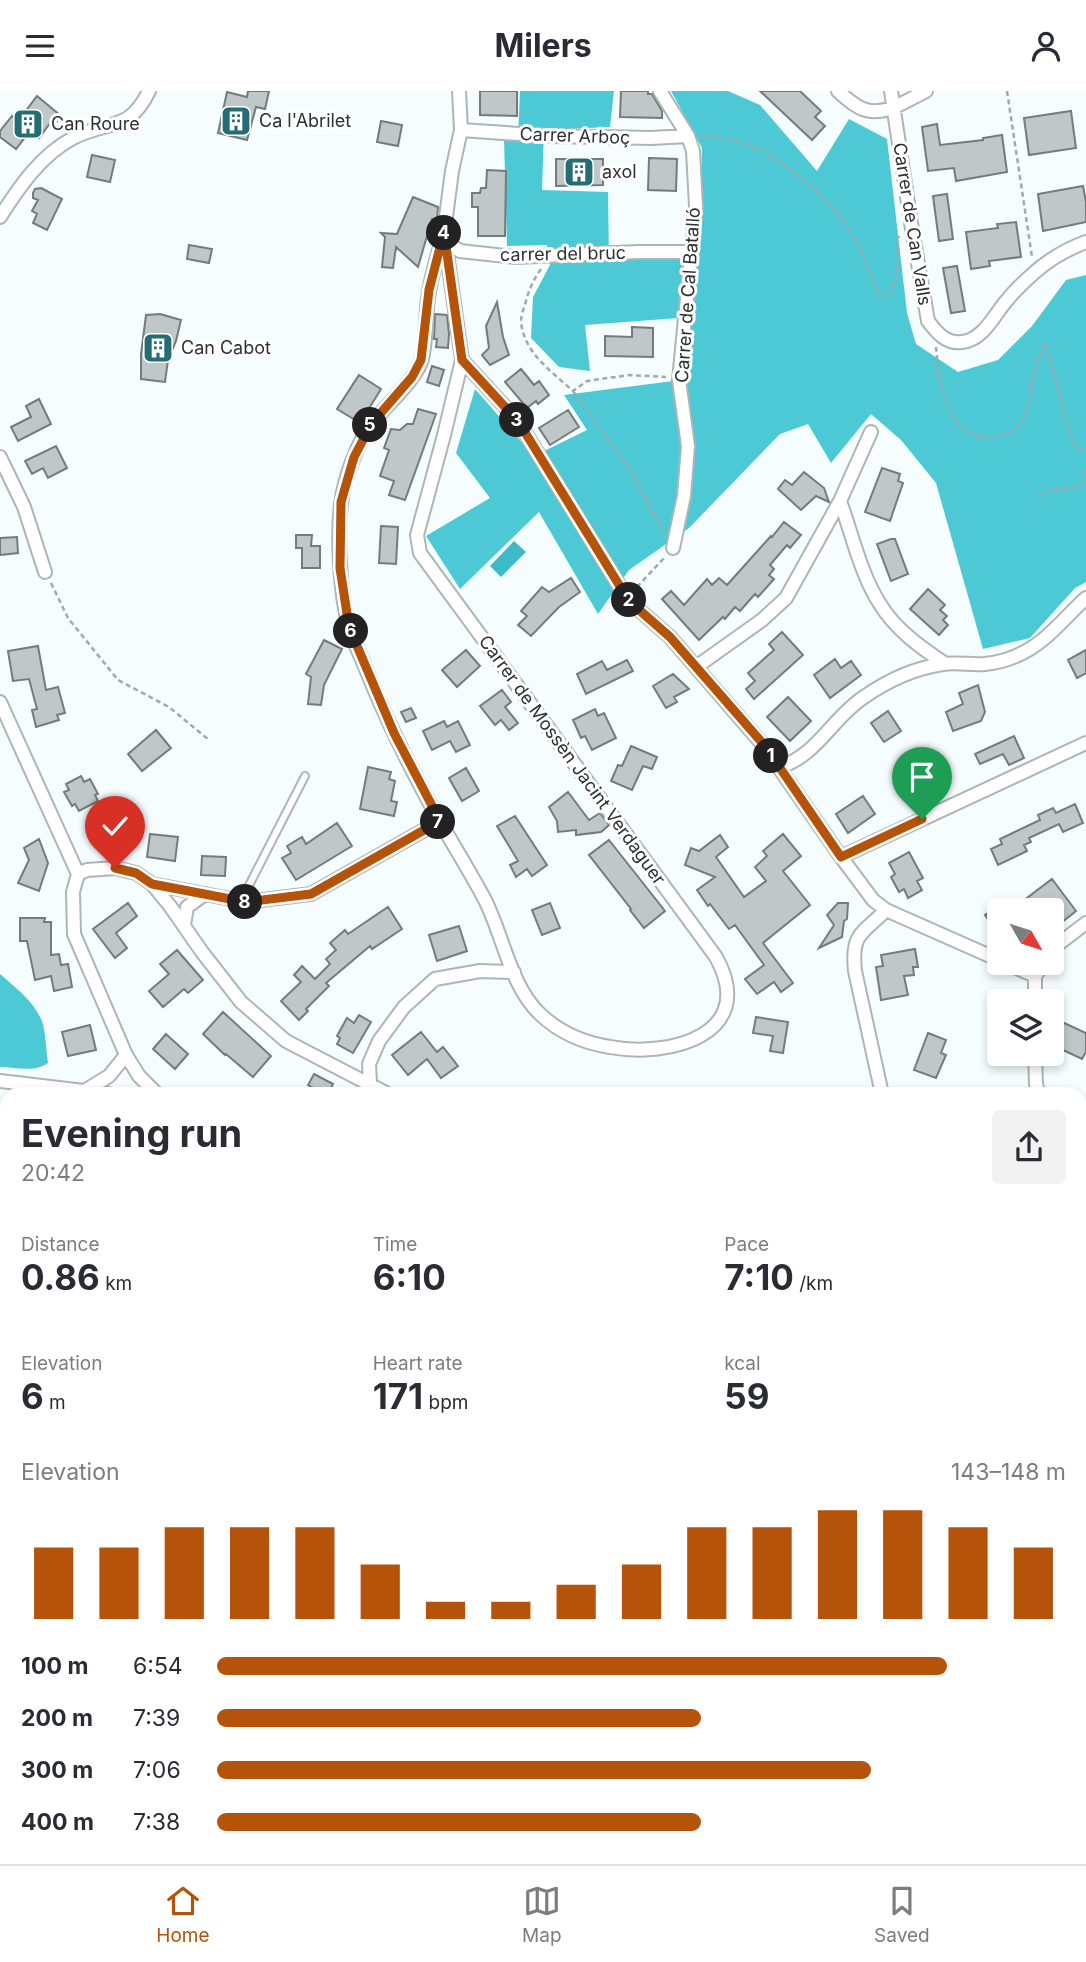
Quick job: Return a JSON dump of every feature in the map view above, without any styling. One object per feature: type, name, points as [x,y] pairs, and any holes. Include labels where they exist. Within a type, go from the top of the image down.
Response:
[{"type":"street","points":[[0,217],[31,172],[51,153],[75,137],[136,114],[149,91]]},
{"type":"street","name":"Carrer de Mossèn Jacint Verdaguer","points":[[444,232],[462,360],[417,535],[420,553],[725,972],[727,1002],[719,1022],[703,1035],[684,1042],[656,1048],[622,1050],[591,1044],[565,1033],[540,1014],[525,995],[486,901],[394,733],[349,627],[340,568],[341,502],[354,457],[372,423],[412,377],[421,360],[429,290],[444,232],[452,171],[461,130],[459,91]]},
{"type":"street","name":"Carrer de Cal Batalló","points":[[660,91],[688,136],[693,151],[696,205],[679,380],[688,446],[684,496],[673,548]]},
{"type":"street","points":[[838,91],[854,104],[867,110],[879,111],[894,107],[926,91]]},
{"type":"street","name":"Carrer de Can Valls","points":[[891,91],[928,321],[937,334],[949,341],[964,342],[976,337],[1008,299],[1035,273],[1068,249],[1086,242]]},
{"type":"street","name":"Carrer Arboç","points":[[461,130],[548,136],[688,136]]},
{"type":"street","name":"carrer del bruc","points":[[444,232],[451,245],[460,251],[515,257],[692,252]]},
{"type":"street","points":[[462,360],[518,421],[629,601],[670,637],[765,746],[873,899],[886,909],[987,955]]},
{"type":"street","points":[[696,667],[762,620],[786,598],[840,501],[871,432]]},
{"type":"street","points":[[0,457],[24,507],[45,572]]},
{"type":"street","points":[[840,501],[869,585],[880,605],[921,648],[944,663]]},
{"type":"street","points":[[779,767],[803,757],[837,720],[862,698],[896,678],[944,663],[988,664],[1013,657],[1048,636],[1086,599]]},
{"type":"street","points":[[0,702],[78,874],[74,892],[74,934],[126,1055],[139,1076],[150,1087]]},
{"type":"street","points":[[841,857],[1086,743]]},
{"type":"street","points":[[152,884],[246,902],[311,894],[440,821]]},
{"type":"street","points":[[78,874],[87,870],[115,868],[136,873],[152,884],[241,1002],[286,1041],[377,1087]]},
{"type":"street","points":[[184,925],[187,907],[205,894]]},
{"type":"street","points":[[880,1087],[853,951],[860,933],[886,909]]},
{"type":"street","points":[[1064,940],[1086,923]]},
{"type":"street","points":[[370,1083],[369,1064],[379,1041],[404,1007],[435,979],[480,971],[514,972]]},
{"type":"street","points":[[1035,976],[1035,989]]},
{"type":"street","points":[[91,1087],[109,1076],[126,1055]]},
{"type":"street","points":[[1035,1066],[1037,1087]]},
{"type":"street","points":[[0,1081],[57,1087]]},
{"type":"lane","points":[[241,901],[305,776]]},
{"type":"path","points":[[1007,91],[1035,273]]},
{"type":"path","points":[[688,136],[713,137],[762,150],[820,194],[842,217],[863,255],[880,296],[888,297],[895,286],[897,241],[911,223]]},
{"type":"path","points":[[556,254],[534,278],[527,296],[521,320],[527,345],[573,391],[633,474],[673,548],[637,587],[625,595]]},
{"type":"path","points":[[928,321],[937,349],[937,366],[942,387],[948,407],[958,423],[983,437],[1008,434],[1020,425],[1030,404],[1033,374],[1045,342],[1073,443],[1086,451]]},
{"type":"path","points":[[573,391],[587,381],[629,376],[670,377],[679,380]]},
{"type":"path","points":[[1038,496],[1046,490],[1071,490],[1080,486],[1086,482],[1086,466]]},
{"type":"path","points":[[45,572],[68,618],[118,680],[169,707],[209,740]]},
{"type":"shaded area","points":[[520,91],[614,91],[610,127],[544,130],[542,190],[608,192],[609,261],[699,256],[702,148],[671,91],[728,91],[760,105],[817,171],[849,119],[887,139],[907,313],[916,344],[958,372],[998,360],[1032,326],[1066,280],[1086,275],[1086,582],[1075,588],[1030,638],[983,649],[936,483],[901,440],[871,414],[831,463],[808,424],[780,434],[689,528],[629,570],[598,614],[539,512],[460,589],[426,536],[490,498],[456,453],[475,389],[534,456],[587,430],[564,395],[689,379],[692,317],[585,325],[590,371],[559,367],[531,338],[533,297],[550,265],[547,245],[507,246],[504,139],[518,139]]},
{"type":"shaded area","points":[[514,541],[526,552],[501,577],[490,566]]},
{"type":"shaded area","points":[[0,974],[25,996],[40,1016],[48,1063],[43,1066],[31,1069],[0,1067]]},
{"type":"building","name":"Ca l'Abrilet","points":[[248,91],[269,91],[265,109],[256,107],[247,140],[218,133],[227,92],[247,97]]},
{"type":"building","points":[[480,91],[517,91],[517,116],[480,115]]},
{"type":"building","points":[[621,91],[648,91],[662,111],[662,118],[620,117]]},
{"type":"building","points":[[760,91],[800,91],[821,111],[815,117],[825,126],[812,140]]},
{"type":"building","name":"Can Roure","points":[[37,96],[61,116],[54,125],[51,122],[39,138],[30,131],[16,149],[0,137],[0,131],[12,116],[18,121]]},
{"type":"building","points":[[1071,111],[1076,148],[1029,155],[1024,118]]},
{"type":"building","points":[[381,121],[402,125],[398,146],[377,142]]},
{"type":"building","points":[[937,124],[940,145],[1002,135],[1007,172],[956,181],[954,168],[928,171],[922,127]]},
{"type":"building","points":[[92,155],[115,160],[110,182],[87,177]]},
{"type":"building","points":[[649,158],[677,159],[676,191],[648,190]]},
{"type":"building","name":"axol","points":[[556,159],[603,159],[603,185],[556,186]]},
{"type":"building","points":[[487,170],[506,171],[505,236],[478,236],[478,207],[472,207],[472,193],[480,193],[481,188],[486,188]]},
{"type":"building","points":[[1083,186],[1086,222],[1043,231],[1038,194]]},
{"type":"building","points":[[41,188],[62,199],[47,230],[33,223],[37,214],[32,211],[38,200],[33,198],[33,193],[35,189]]},
{"type":"building","points":[[947,194],[953,239],[939,241],[933,196]]},
{"type":"building","points":[[413,197],[438,207],[437,220],[432,219],[418,267],[396,247],[393,268],[382,267],[385,237],[381,233],[397,234]]},
{"type":"building","points":[[1016,222],[1021,257],[989,261],[990,266],[971,269],[966,232],[998,228],[997,224]]},
{"type":"building","points":[[189,245],[212,249],[209,263],[187,259]]},
{"type":"building","points":[[957,266],[965,311],[951,313],[943,268]]},
{"type":"building","points":[[497,302],[509,355],[490,365],[482,355],[489,348],[486,326]]},
{"type":"building","name":"Can Cabot","points":[[160,314],[181,320],[168,360],[165,382],[141,379],[146,315]]},
{"type":"building","points":[[435,314],[447,315],[448,348],[436,347]]},
{"type":"building","points":[[632,327],[653,328],[653,357],[605,356],[605,336],[632,337]]},
{"type":"building","points":[[432,366],[444,370],[439,386],[427,382]]},
{"type":"building","points":[[521,369],[534,385],[539,381],[549,395],[538,404],[536,401],[527,408],[505,382]]},
{"type":"building","points":[[359,375],[381,389],[360,423],[337,409]]},
{"type":"building","points":[[39,399],[51,424],[18,441],[11,427],[31,417],[26,406]]},
{"type":"building","points":[[418,409],[436,414],[405,500],[389,495],[394,481],[380,476],[389,450],[384,448],[391,429],[400,430],[407,424],[413,424]]},
{"type":"building","points":[[568,410],[579,427],[550,445],[539,428]]},
{"type":"building","points":[[56,446],[67,468],[48,478],[43,468],[32,474],[25,461]]},
{"type":"building","points":[[882,468],[900,474],[898,481],[903,483],[890,521],[865,512]]},
{"type":"building","points":[[804,472],[824,488],[829,502],[816,496],[801,510],[778,489],[785,480],[792,485]]},
{"type":"building","points":[[784,522],[801,535],[790,548],[787,545],[770,565],[774,569],[769,575],[774,579],[758,597],[755,594],[740,611],[735,607],[699,640],[662,599],[671,591],[684,605],[707,579],[712,585],[719,578],[727,585]]},
{"type":"building","points":[[381,526],[398,527],[396,564],[379,563]]},
{"type":"building","points":[[296,535],[312,535],[311,546],[320,546],[320,568],[302,568],[302,548],[296,548]]},
{"type":"building","points":[[17,537],[18,553],[0,555],[0,538]]},
{"type":"building","points":[[895,539],[908,574],[891,581],[877,544]]},
{"type":"building","points":[[571,578],[580,592],[559,607],[531,636],[518,625],[527,616],[521,611],[542,587],[549,592]]},
{"type":"building","points":[[928,589],[945,605],[940,610],[947,616],[943,620],[948,625],[939,635],[910,609]]},
{"type":"building","points":[[782,632],[803,655],[754,699],[746,689],[755,681],[748,673],[774,650],[769,644]]},
{"type":"building","points":[[324,640],[342,649],[324,685],[321,705],[308,704],[311,677],[306,674]]},
{"type":"building","points":[[38,646],[46,690],[58,687],[65,713],[57,715],[59,720],[36,727],[32,710],[37,709],[29,679],[13,681],[8,651]]},
{"type":"building","points":[[466,650],[480,666],[457,687],[442,670]]},
{"type":"building","points":[[1086,650],[1086,673],[1077,678],[1068,660]]},
{"type":"building","points":[[835,659],[841,668],[851,661],[861,675],[830,698],[814,675]]},
{"type":"building","points":[[627,660],[633,671],[586,694],[577,674],[602,661],[607,670]]},
{"type":"building","points":[[673,674],[689,689],[674,697],[677,702],[666,708],[653,686]]},
{"type":"building","points":[[978,685],[985,712],[981,721],[953,731],[946,712],[963,704],[959,693]]},
{"type":"building","points":[[502,690],[511,702],[505,707],[518,723],[509,730],[501,720],[495,725],[480,706]]},
{"type":"building","points":[[788,697],[811,721],[790,741],[767,717]]},
{"type":"building","points":[[411,708],[416,718],[406,722],[401,712]]},
{"type":"building","points":[[595,709],[598,716],[604,713],[616,738],[592,750],[585,736],[581,738],[573,720]]},
{"type":"building","points":[[888,711],[901,731],[884,742],[871,723]]},
{"type":"building","points":[[444,721],[447,727],[458,721],[470,745],[456,752],[450,741],[432,750],[423,731]]},
{"type":"building","points":[[156,730],[171,748],[142,771],[128,754]]},
{"type":"building","points":[[1014,736],[1024,758],[1009,765],[1003,754],[980,764],[975,754]]},
{"type":"building","points":[[631,746],[657,757],[652,769],[643,766],[632,790],[611,781],[618,765],[622,766]]},
{"type":"building","points":[[932,762],[943,780],[938,784],[940,789],[920,801],[909,783],[925,773],[922,768]]},
{"type":"building","points":[[368,767],[391,772],[389,779],[395,781],[391,801],[397,802],[394,816],[360,809]]},
{"type":"building","points":[[466,768],[479,791],[462,801],[449,778]]},
{"type":"building","points":[[81,776],[84,782],[90,779],[98,794],[95,795],[98,801],[79,811],[75,804],[72,806],[64,792],[69,790],[66,784]]},
{"type":"building","points":[[568,792],[589,820],[600,813],[609,825],[601,832],[576,835],[576,830],[558,832],[557,821],[549,807]]},
{"type":"building","points":[[863,796],[875,814],[848,833],[836,814]]},
{"type":"building","points":[[1075,804],[1083,823],[1063,832],[1059,824],[1029,838],[1031,842],[1024,845],[1027,851],[998,865],[991,849],[1002,844],[1000,839],[1040,820],[1038,815],[1053,808],[1056,813]]},
{"type":"building","points":[[515,816],[547,865],[532,876],[527,869],[516,877],[510,865],[518,861],[497,826]]},
{"type":"building","points":[[337,823],[352,846],[296,880],[282,858],[291,853],[287,846],[302,837],[306,844]]},
{"type":"building","points":[[150,834],[178,837],[175,861],[147,857]]},
{"type":"building","points":[[783,834],[801,856],[783,871],[810,905],[763,943],[793,983],[781,992],[774,982],[757,994],[745,979],[764,965],[735,925],[729,929],[697,890],[715,877],[685,865],[691,848],[699,851],[720,835],[728,847],[716,857],[744,897],[766,881],[755,867],[767,856],[763,851]]},
{"type":"building","points":[[39,839],[48,863],[39,891],[18,883],[29,860],[24,848]]},
{"type":"building","points":[[609,840],[665,911],[644,928],[589,855]]},
{"type":"building","points":[[909,852],[923,878],[917,881],[922,890],[908,898],[904,889],[899,892],[891,877],[895,874],[889,863]]},
{"type":"building","points":[[202,856],[226,857],[225,876],[201,875]]},
{"type":"building","points":[[1052,879],[1076,911],[1064,920],[1064,898],[1027,898]]},
{"type":"building","points":[[128,903],[137,916],[116,933],[127,948],[115,958],[93,929]]},
{"type":"building","points":[[550,903],[560,928],[542,935],[532,910]]},
{"type":"building","points":[[838,903],[848,903],[842,937],[819,948],[834,925],[827,915]]},
{"type":"building","points":[[388,907],[402,929],[372,949],[370,946],[326,983],[329,986],[299,1020],[281,1001],[301,982],[294,975],[302,966],[315,979],[330,964],[326,959],[336,950],[330,943],[345,930],[348,934]]},
{"type":"building","points":[[20,918],[45,918],[44,922],[51,922],[51,955],[59,954],[61,965],[68,964],[72,987],[54,991],[51,976],[35,980],[27,941],[20,941]]},
{"type":"building","points":[[459,926],[467,951],[437,961],[429,935]]},
{"type":"building","points":[[915,949],[918,967],[913,967],[914,975],[904,976],[908,995],[881,1000],[876,967],[883,966],[881,955]]},
{"type":"building","points":[[177,950],[203,980],[188,993],[184,989],[163,1007],[149,991],[169,974],[160,964]]},
{"type":"building","points":[[223,1012],[271,1056],[253,1077],[203,1034]]},
{"type":"building","points":[[359,1015],[371,1022],[353,1053],[337,1044],[340,1038],[337,1036],[347,1018],[354,1023]]},
{"type":"building","points":[[756,1017],[788,1022],[783,1053],[770,1051],[773,1036],[753,1033]]},
{"type":"building","points":[[1064,1023],[1086,1033],[1086,1052],[1082,1059],[1064,1051]]},
{"type":"building","points":[[90,1025],[96,1050],[68,1056],[62,1032]]},
{"type":"building","points":[[421,1032],[437,1052],[443,1047],[458,1066],[441,1078],[427,1059],[408,1075],[392,1055]]},
{"type":"building","points":[[928,1033],[946,1040],[941,1053],[946,1055],[936,1078],[914,1070]]},
{"type":"building","points":[[166,1034],[188,1054],[175,1069],[153,1049]]},
{"type":"building","points":[[314,1074],[333,1084],[332,1087],[308,1085]]},
{"type":"place","name":"Ca l'Abrilet","points":[[236,121]]},
{"type":"place","name":"Can Roure","points":[[28,124]]},
{"type":"place","name":"axol","points":[[579,172]]},
{"type":"place","name":"Can Cabot","points":[[158,348]]},
{"type":"route","points":[[115,868],[136,873],[152,884],[246,902],[311,894],[440,821],[394,733],[349,627],[340,568],[341,502],[354,457],[372,423],[412,377],[421,360],[429,290],[444,232],[462,360],[518,421],[629,601],[670,637],[765,746],[841,857],[922,819]]}]
